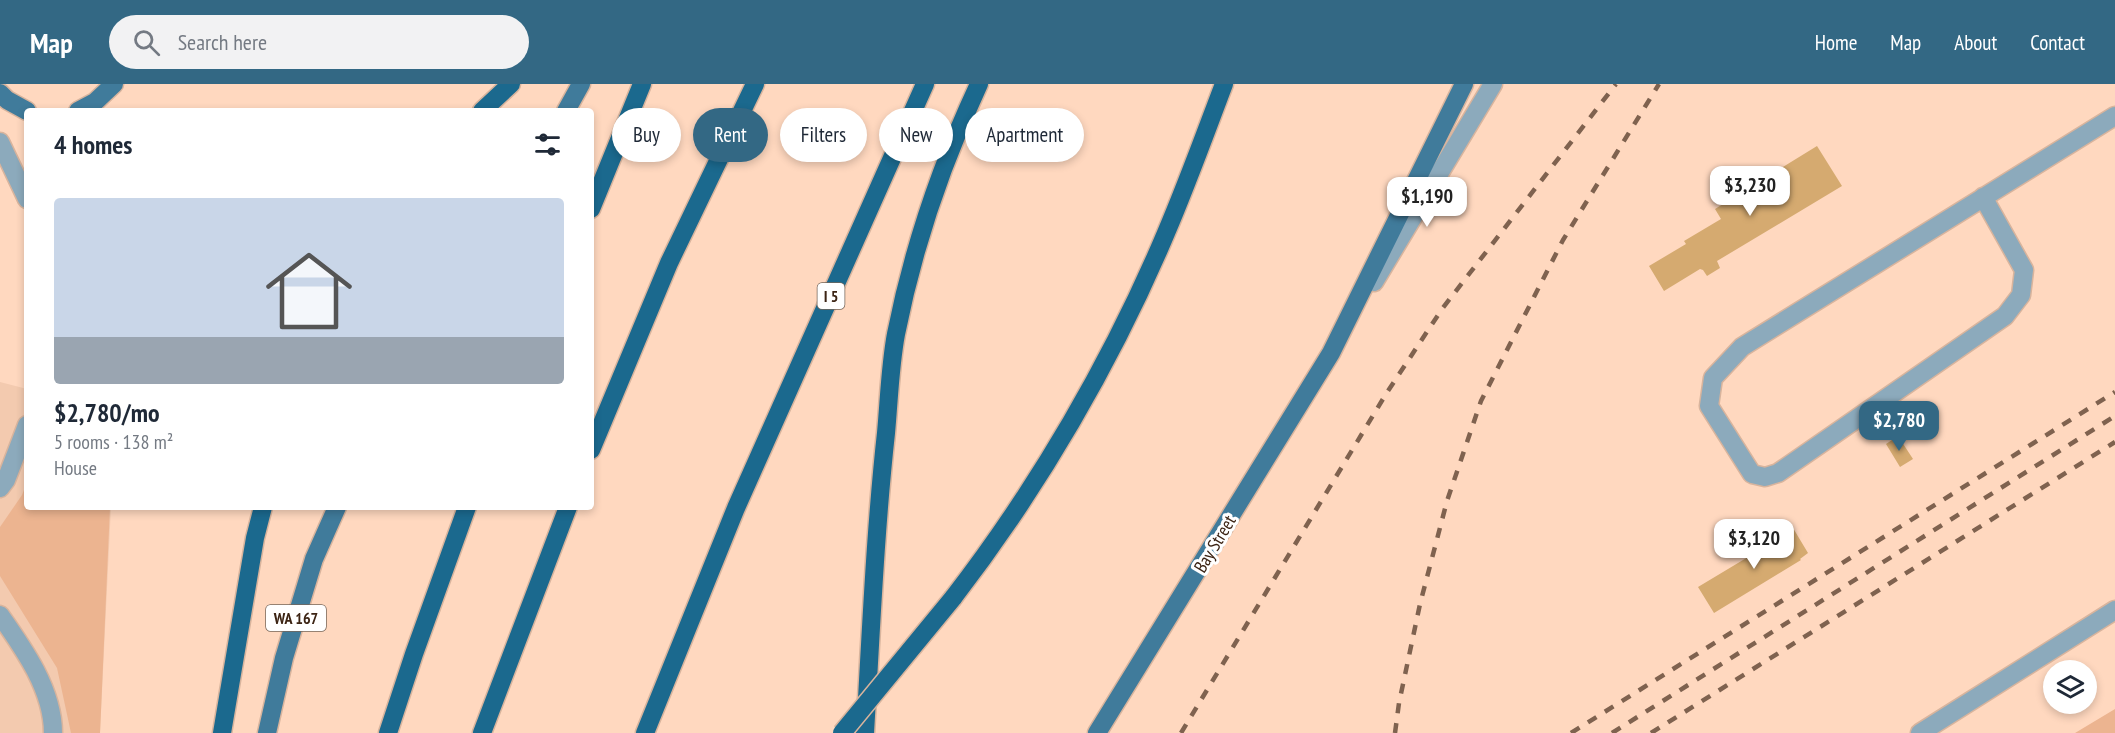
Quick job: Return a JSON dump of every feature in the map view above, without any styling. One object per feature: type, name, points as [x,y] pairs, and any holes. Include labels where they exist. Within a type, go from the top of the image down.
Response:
[{"type":"highway","points":[[485,108],[511,84]]},
{"type":"highway","points":[[594,202],[642,84]]},
{"type":"highway","points":[[594,443],[669,263],[755,84]]},
{"type":"highway","name":"I 5","points":[[647,729],[736,508],[926,84]]},
{"type":"highway","points":[[865,733],[880,486],[896,337],[906,288],[927,217],[959,127],[979,84]]},
{"type":"highway","points":[[842,733],[993,546],[1089,387],[1166,234],[1224,84]]},
{"type":"highway","points":[[222,733],[255,538],[262,510]]},
{"type":"highway","points":[[388,733],[466,510]]},
{"type":"highway","points":[[482,733],[567,510]]},
{"type":"main road","points":[[568,108],[581,84]]},
{"type":"main road","name":"Bay Street","points":[[1097,733],[1331,353],[1464,84]]},
{"type":"main road","points":[[93,107],[114,85]]},
{"type":"main road","points":[[0,93],[7,100],[24,109]]},
{"type":"main road","name":"WA 167","points":[[267,733],[284,658],[314,559],[336,510]]},
{"type":"street","name":"Bay Street","points":[[1331,353],[1493,84]]},
{"type":"street","points":[[1983,197],[2024,270],[2021,295],[2005,316],[1778,473],[1765,477],[1752,474],[1709,406],[1713,378],[1742,347],[1983,197],[2115,116]]},
{"type":"street","points":[[0,141],[24,193]]},
{"type":"street","points":[[0,488],[6,480],[24,433]]},
{"type":"street","points":[[1920,733],[2115,610]]},
{"type":"street","points":[[0,615],[36,667],[53,721],[54,733]]},
{"type":"shaded area","points":[[0,382],[24,388],[24,510],[111,510],[100,733],[0,733]]},
{"type":"shaded area","points":[[24,490],[24,510],[110,510],[100,733],[71,733],[57,668],[0,576],[0,527]]},
{"type":"shaded area","points":[[2115,709],[2115,733],[2075,733]]},
{"type":"building","points":[[1817,146],[1842,186],[1717,261],[1720,268],[1707,276],[1700,269],[1664,291],[1649,266],[1686,244],[1684,241],[1721,219],[1715,209]]},
{"type":"building","points":[[1898,436],[1913,459],[1900,467],[1886,444]]},
{"type":"building","points":[[1793,528],[1808,553],[1801,560],[1714,613],[1698,587],[1763,548],[1761,545],[1781,532],[1783,534]]},
{"type":"railway","points":[[1181,733],[1386,394],[1442,309],[1616,84]]},
{"type":"railway","points":[[1395,733],[1420,604],[1447,501],[1481,401],[1563,240],[1659,84]]},
{"type":"railway","points":[[1571,733],[2115,392]]},
{"type":"railway","points":[[1612,733],[2115,416]]},
{"type":"railway","points":[[1651,733],[2115,442]]}]
